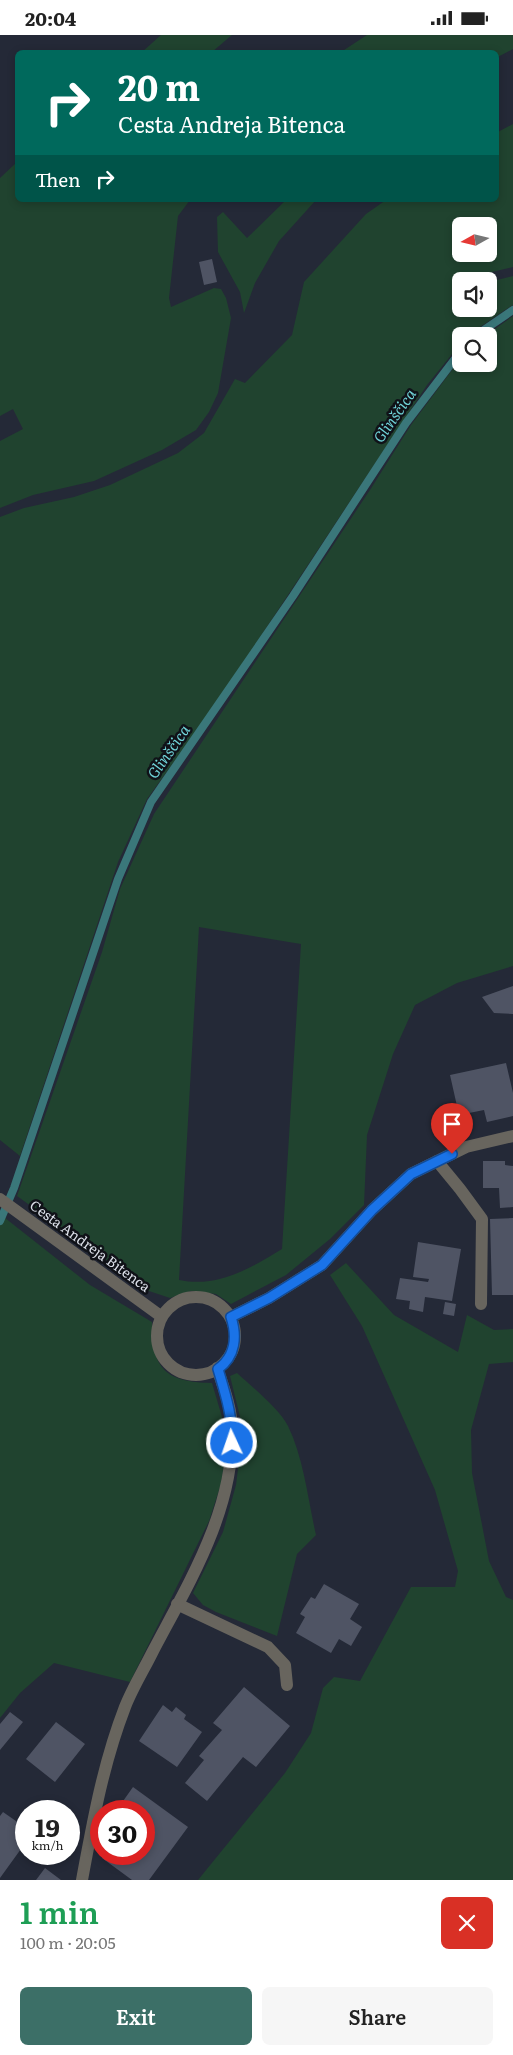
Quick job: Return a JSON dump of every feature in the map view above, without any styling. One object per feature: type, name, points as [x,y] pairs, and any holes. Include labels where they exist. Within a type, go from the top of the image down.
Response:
[{"type":"street","points":[[231,1317],[269,1298],[322,1265],[372,1210],[411,1174],[466,1147],[513,1135]]},
{"type":"street","points":[[437,1161],[482,1219],[481,1304]]},
{"type":"street","name":"Cesta Andreja Bitenca","points":[[0,1199],[162,1317]]},
{"type":"street","points":[[199,1296],[212,1300],[223,1307],[231,1317],[235,1329],[235,1343],[230,1355],[218,1369],[199,1375],[186,1374],[175,1369],[165,1360],[159,1349],[157,1336],[162,1317],[174,1303],[186,1297],[199,1296]]},
{"type":"street","points":[[82,1880],[95,1807],[108,1755],[126,1705],[178,1604],[219,1515],[230,1470],[232,1429],[226,1395],[218,1369]]},
{"type":"street","points":[[178,1604],[268,1647],[286,1665],[288,1685]]},
{"type":"green space","points":[[161,35],[232,35],[214,50],[144,50]]},
{"type":"green space","points":[[367,35],[513,35],[513,49],[499,56],[499,50],[344,50]]},
{"type":"green space","points":[[513,124],[513,267],[492,272],[452,272],[452,317],[495,317],[480,327],[452,327],[452,354],[427,385],[215,705],[147,799],[118,862],[20,1156],[0,1140],[0,517],[24,508],[74,497],[110,485],[178,453],[204,433],[235,379],[245,383],[292,335],[304,282],[366,214],[383,202],[499,202],[499,131]]},
{"type":"green space","points":[[15,164],[15,202],[188,202],[178,216],[169,298],[171,307],[214,288],[221,289],[226,298],[231,318],[218,393],[209,412],[196,430],[162,450],[94,481],[33,495],[0,508],[0,441],[23,429],[13,409],[0,416],[0,178]]},
{"type":"green space","points":[[284,202],[314,202],[279,241],[255,283],[244,313],[240,292],[218,252],[217,217],[223,212],[247,238]]},
{"type":"green space","points":[[513,276],[513,305],[497,316],[497,280]]},
{"type":"green space","points":[[513,316],[513,966],[457,983],[415,1005],[393,1054],[367,1135],[364,1205],[330,1239],[286,1275],[231,1304],[216,1294],[191,1291],[170,1298],[149,1291],[17,1196],[102,952],[120,889],[154,814],[370,490],[411,425],[452,370],[452,372],[497,372],[497,327]],"holes":[[[199,927],[301,944],[282,1249],[245,1270],[220,1279],[193,1282],[179,1280]]]},
{"type":"green space","points":[[0,1214],[90,1285],[152,1322],[155,1352],[165,1370],[183,1380],[212,1383],[222,1417],[226,1451],[221,1484],[209,1521],[130,1682],[54,1663],[20,1693],[0,1718]]},
{"type":"green space","points":[[346,1263],[394,1315],[458,1352],[467,1315],[494,1330],[513,1329],[513,1362],[489,1364],[471,1430],[472,1473],[489,1561],[506,1597],[513,1600],[513,1880],[198,1880],[285,1773],[311,1733],[323,1688],[334,1677],[360,1681],[411,1587],[455,1587],[458,1571],[435,1490],[362,1326],[330,1275]]},
{"type":"green space","points":[[237,1373],[272,1405],[288,1426],[302,1466],[316,1535],[297,1554],[277,1636],[216,1612],[203,1605],[193,1593],[223,1532],[236,1485],[243,1429],[230,1376]]},
{"type":"building","points":[[212,259],[217,282],[204,285],[199,262]]},
{"type":"building","points":[[513,986],[513,1014],[494,1013],[482,997]]},
{"type":"building","points":[[506,1063],[513,1093],[513,1116],[487,1122],[484,1110],[459,1115],[450,1075]]},
{"type":"building","points":[[483,1161],[505,1161],[505,1165],[513,1166],[513,1207],[500,1208],[499,1188],[483,1188]]},
{"type":"building","points":[[513,1218],[513,1295],[492,1295],[490,1219]]},
{"type":"building","points":[[418,1242],[461,1249],[452,1301],[425,1297],[423,1312],[409,1309],[410,1301],[396,1299],[400,1278],[428,1282],[429,1279],[413,1277]]},
{"type":"building","points":[[445,1302],[456,1304],[454,1316],[443,1314]]},
{"type":"building","points":[[324,1584],[359,1604],[350,1619],[362,1627],[351,1646],[339,1639],[331,1653],[296,1633],[305,1617],[300,1614],[311,1597],[315,1599]]},
{"type":"building","points":[[244,1687],[290,1726],[256,1767],[243,1757],[207,1801],[185,1783],[204,1760],[199,1756],[222,1730],[213,1723]]},
{"type":"building","points":[[163,1705],[172,1712],[176,1707],[186,1715],[184,1719],[202,1732],[177,1767],[139,1741]]},
{"type":"building","points":[[10,1712],[23,1722],[0,1750],[0,1724]]},
{"type":"building","points":[[56,1722],[85,1744],[55,1782],[26,1759]]},
{"type":"building","points":[[133,1787],[151,1800],[124,1800]]},
{"type":"building","points":[[155,1803],[188,1827],[149,1880],[132,1880],[112,1865],[155,1865]]},
{"type":"building","points":[[3,1812],[15,1820],[15,1857],[0,1878],[0,1816]]},
{"type":"building","points":[[45,1868],[61,1880],[36,1880]]},
{"type":"waterway","name":"Glinščica","points":[[488,327],[513,310]]},
{"type":"waterway","name":"Glinščica","points":[[0,1221],[14,1188],[118,879],[151,802],[293,596],[406,423],[452,363]]},
{"type":"route","points":[[232,1443],[232,1429],[226,1395],[218,1369],[230,1355],[235,1343],[235,1329],[231,1317],[269,1298],[322,1265],[372,1210],[411,1174],[452,1154]]}]
